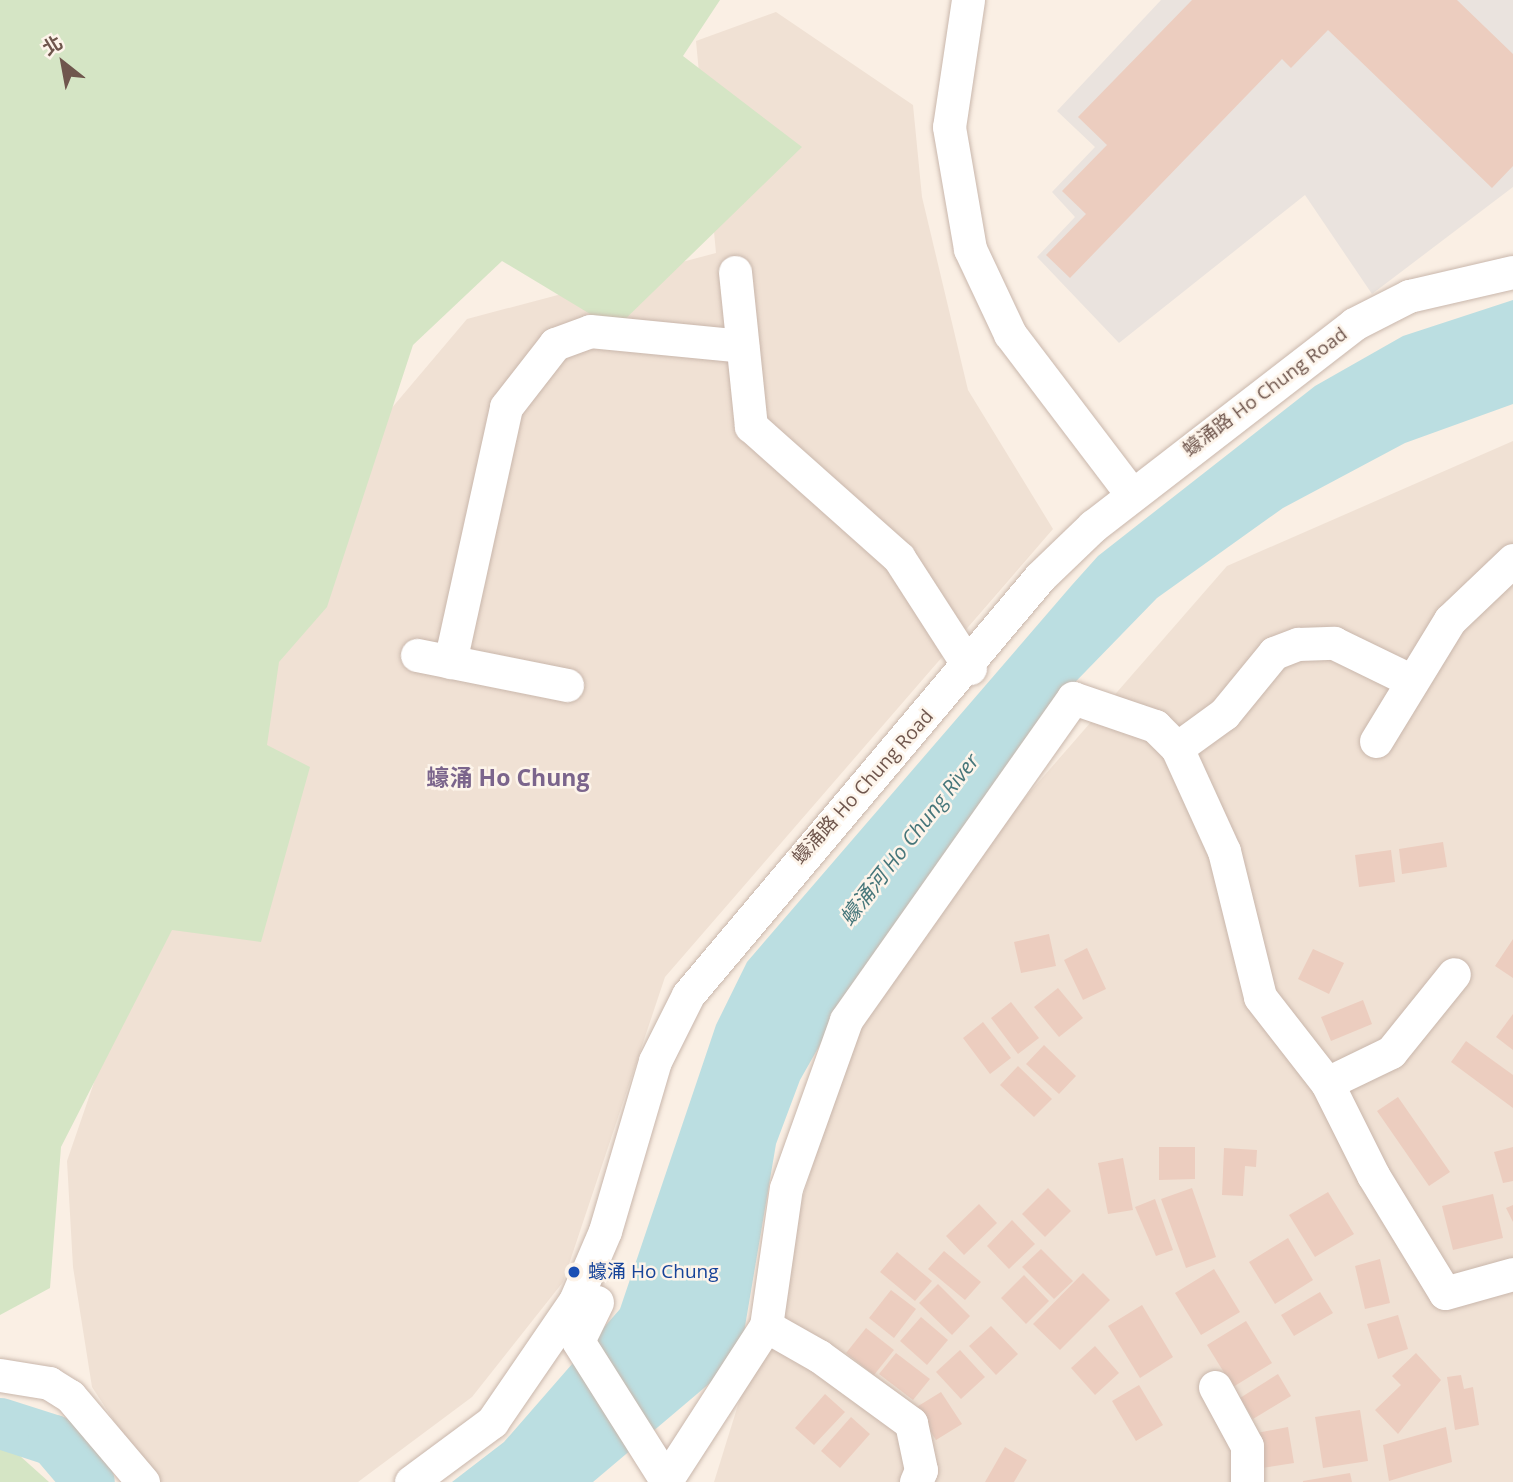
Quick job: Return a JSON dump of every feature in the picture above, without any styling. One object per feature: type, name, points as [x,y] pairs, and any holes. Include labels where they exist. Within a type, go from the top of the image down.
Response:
[{"type":"street","points":[[968,0],[949,127],[970,249],[1010,334],[1132,495]]},
{"type":"street","points":[[735,272],[751,426],[761,441],[900,558],[970,668]]},
{"type":"street","name":"蠔涌路 Ho Chung Road","points":[[411,1482],[492,1422],[517,1392],[575,1301],[605,1231],[655,1061],[688,995],[774,887],[970,668],[1040,577],[1132,495],[1354,324],[1409,296],[1513,272]]},
{"type":"street","points":[[450,662],[506,407],[555,344],[590,331],[742,346]]},
{"type":"street","points":[[1376,741],[1408,679],[1450,620],[1513,561]]},
{"type":"street","points":[[1177,748],[1224,714],[1274,653],[1298,645],[1334,643],[1408,679]]},
{"type":"street","points":[[417,655],[568,685]]},
{"type":"street","points":[[605,1231],[627,1238],[578,1342],[661,1473],[766,1326],[786,1188],[846,1020],[1073,698],[1155,726],[1177,748],[1224,851],[1260,997],[1327,1083],[1373,1175],[1445,1293],[1513,1273]]},
{"type":"street","points":[[1327,1083],[1391,1052],[1454,974]]},
{"type":"street","points":[[766,1326],[819,1356],[911,1423],[921,1470],[916,1482]]},
{"type":"street","points":[[0,1375],[49,1383],[70,1396],[143,1482]]},
{"type":"street","points":[[1215,1387],[1247,1446],[1247,1482]]},
{"type":"shaded area","points":[[1161,0],[1513,0],[1513,187],[1372,294],[1305,195],[1119,343],[1037,257],[1075,217],[1052,192],[1095,147],[1057,111]]},
{"type":"shaded area","points":[[776,12],[913,105],[922,197],[968,390],[1053,529],[665,977],[563,1282],[472,1397],[358,1482],[154,1482],[92,1387],[73,1267],[67,1161],[281,539],[467,319],[716,253],[696,41]]},
{"type":"shaded area","points":[[1513,441],[1513,1482],[714,1482],[873,972],[1227,566]]},
{"type":"green space","points":[[0,0],[720,0],[683,56],[802,147],[615,329],[502,261],[413,345],[327,607],[279,662],[267,745],[310,767],[261,942],[172,930],[61,1147],[50,1288],[0,1315]]},
{"type":"green space","points":[[0,1438],[49,1482],[0,1482]]},
{"type":"water","points":[[1513,300],[1513,404],[1405,443],[1283,508],[1157,598],[1051,707],[863,969],[800,1080],[776,1144],[742,1344],[723,1372],[593,1482],[452,1482],[504,1442],[620,1309],[716,1025],[747,962],[1098,556],[1315,386],[1403,336]]},
{"type":"building","points":[[1192,0],[1457,0],[1513,54],[1513,166],[1492,188],[1328,30],[1291,68],[1282,59],[1070,278],[1046,255],[1086,214],[1062,191],[1107,145],[1078,117]]},
{"type":"building","points":[[1443,842],[1447,867],[1402,874],[1399,849]]},
{"type":"building","points":[[1391,850],[1395,882],[1359,887],[1355,855]]},
{"type":"building","points":[[1049,934],[1056,966],[1021,973],[1014,942]]},
{"type":"building","points":[[1513,939],[1513,978],[1495,966]]},
{"type":"building","points":[[1087,948],[1106,989],[1083,1000],[1064,960]]},
{"type":"building","points":[[1313,949],[1344,963],[1329,994],[1298,979]]},
{"type":"building","points":[[1058,988],[1083,1018],[1059,1037],[1034,1007]]},
{"type":"building","points":[[1363,1000],[1372,1024],[1331,1041],[1321,1017]]},
{"type":"building","points":[[1011,1002],[1039,1038],[1018,1054],[991,1018]]},
{"type":"building","points":[[1513,1014],[1513,1050],[1496,1037]]},
{"type":"building","points":[[983,1022],[1011,1058],[990,1074],[963,1038]]},
{"type":"building","points":[[1466,1041],[1513,1075],[1513,1108],[1451,1062]]},
{"type":"building","points":[[1044,1045],[1076,1076],[1059,1094],[1026,1064]]},
{"type":"building","points":[[1018,1066],[1052,1099],[1034,1117],[1000,1085]]},
{"type":"building","points":[[1398,1097],[1450,1172],[1429,1186],[1377,1111]]},
{"type":"building","points":[[1159,1147],[1195,1147],[1195,1179],[1159,1180]]},
{"type":"building","points":[[1513,1147],[1513,1181],[1503,1183],[1494,1152]]},
{"type":"building","points":[[1224,1148],[1257,1150],[1256,1167],[1245,1166],[1243,1196],[1222,1195]]},
{"type":"building","points":[[1123,1158],[1133,1210],[1108,1214],[1098,1163]]},
{"type":"building","points":[[1048,1188],[1071,1211],[1045,1237],[1022,1214]]},
{"type":"building","points":[[1192,1188],[1216,1257],[1186,1268],[1161,1199]]},
{"type":"building","points":[[1328,1192],[1354,1234],[1315,1257],[1289,1215]]},
{"type":"building","points":[[1493,1194],[1503,1238],[1453,1250],[1442,1206]]},
{"type":"building","points":[[1155,1199],[1173,1250],[1156,1256],[1135,1207]]},
{"type":"building","points":[[979,1204],[997,1223],[964,1255],[946,1236]]},
{"type":"building","points":[[1513,1205],[1513,1222],[1506,1208]]},
{"type":"building","points":[[1012,1220],[1035,1244],[1009,1269],[987,1246]]},
{"type":"building","points":[[1288,1238],[1313,1280],[1275,1304],[1249,1262]]},
{"type":"building","points":[[1041,1249],[1073,1281],[1054,1299],[1022,1267]]},
{"type":"building","points":[[944,1251],[981,1282],[965,1300],[928,1269]]},
{"type":"building","points":[[897,1252],[932,1281],[915,1301],[880,1272]]},
{"type":"building","points":[[1380,1259],[1390,1303],[1365,1309],[1355,1266]]},
{"type":"building","points":[[1214,1269],[1240,1312],[1201,1335],[1175,1293]]},
{"type":"building","points":[[1083,1273],[1110,1300],[1060,1350],[1033,1324]]},
{"type":"building","points":[[1024,1275],[1049,1301],[1026,1324],[1001,1298]]},
{"type":"building","points":[[938,1284],[970,1316],[952,1335],[919,1303]]},
{"type":"building","points":[[891,1290],[916,1309],[894,1338],[869,1318]]},
{"type":"building","points":[[1320,1292],[1333,1313],[1294,1336],[1281,1315]]},
{"type":"building","points":[[1142,1305],[1173,1357],[1140,1378],[1108,1326]]},
{"type":"building","points":[[1398,1315],[1408,1349],[1378,1359],[1367,1324]]},
{"type":"building","points":[[921,1317],[948,1340],[927,1365],[900,1341]]},
{"type":"building","points":[[1246,1321],[1272,1363],[1233,1387],[1207,1345]]},
{"type":"building","points":[[991,1326],[1018,1354],[996,1375],[969,1346]]},
{"type":"building","points":[[866,1328],[894,1350],[874,1375],[846,1353]]},
{"type":"building","points":[[1095,1346],[1119,1373],[1095,1395],[1071,1368]]},
{"type":"building","points":[[960,1350],[985,1377],[961,1399],[936,1372]]},
{"type":"building","points":[[896,1353],[930,1379],[913,1400],[879,1374]]},
{"type":"building","points":[[1416,1353],[1441,1380],[1398,1434],[1375,1410],[1401,1385],[1392,1376]]},
{"type":"building","points":[[1278,1374],[1291,1396],[1253,1419],[1240,1398]]},
{"type":"building","points":[[1461,1375],[1464,1389],[1473,1387],[1479,1425],[1455,1430],[1447,1377]]},
{"type":"building","points":[[1139,1385],[1163,1425],[1136,1441],[1112,1401]]},
{"type":"building","points":[[941,1392],[962,1424],[936,1440],[915,1408]]},
{"type":"building","points":[[825,1394],[845,1412],[814,1445],[795,1428]]},
{"type":"building","points":[[1360,1410],[1368,1461],[1323,1468],[1315,1417]]},
{"type":"building","points":[[851,1417],[870,1434],[840,1468],[821,1451]]},
{"type":"building","points":[[1288,1427],[1294,1463],[1262,1468],[1257,1433]]},
{"type":"building","points":[[1446,1427],[1452,1462],[1389,1481],[1383,1445]]},
{"type":"building","points":[[1005,1447],[1027,1460],[1014,1482],[985,1482]]},
{"type":"building","points":[[1350,1473],[1352,1482],[1303,1482],[1303,1481]]},
{"type":"waterway","name":"蠔涌河 Ho Chung River","points":[[0,1423],[53,1440],[89,1482]]},
{"type":"place","name":"蠔涌 Ho Chung","points":[[574,1272]]},
{"type":"district","name":"蠔涌 Ho Chung","points":[[508,777]]}]
